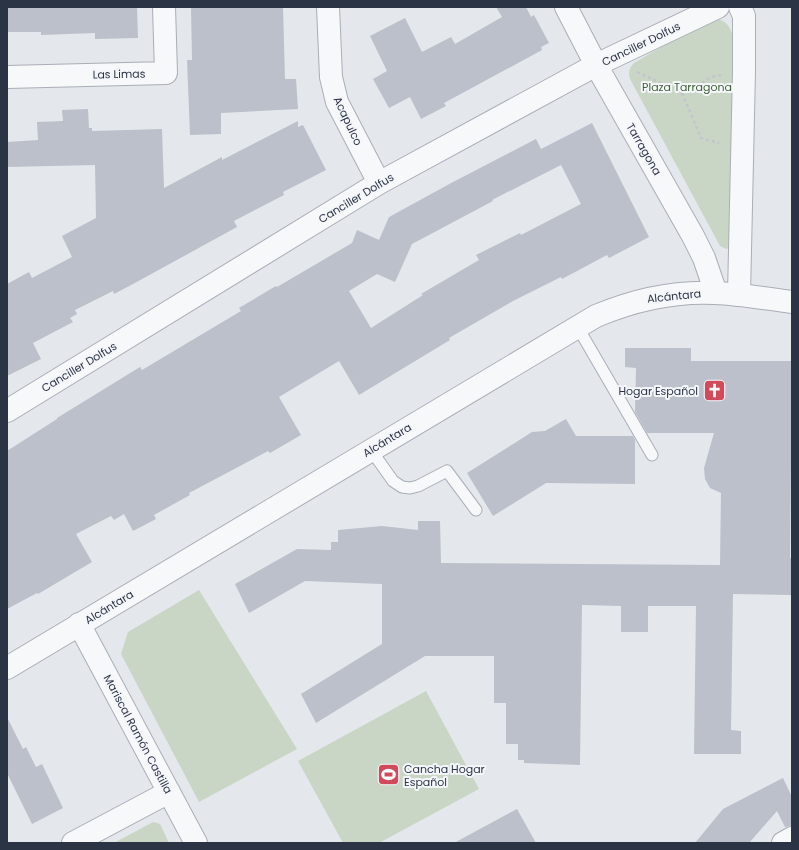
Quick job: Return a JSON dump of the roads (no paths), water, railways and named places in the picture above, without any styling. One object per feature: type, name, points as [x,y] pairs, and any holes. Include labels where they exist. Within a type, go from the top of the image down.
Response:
[{"type":"street","name":"Las Limas","points":[[7,77],[166,73],[164,7]]},
{"type":"street","name":"Acapulco","points":[[328,7],[331,76],[337,102],[379,183]]},
{"type":"street","name":"Tarragona","points":[[566,7],[596,65],[693,236],[704,258],[716,293]]},
{"type":"street","name":"Canciller Dolfus","points":[[7,411],[379,183],[596,65],[718,7]]},
{"type":"street","points":[[739,295],[744,72],[744,16],[740,7]]},
{"type":"street","name":"Alcántara","points":[[7,668],[577,326],[611,310],[642,300],[678,294],[716,293],[792,302]]},
{"type":"street","name":"Mariscal Ramón Castilla","points":[[79,624],[196,843]]},
{"type":"street","points":[[73,843],[169,792]]},
{"type":"street","points":[[784,843],[792,838]]},
{"type":"lane","points":[[577,326],[652,455]]},
{"type":"lane","points":[[371,450],[393,481],[402,487],[410,488],[418,486],[447,471],[476,510]]},
{"type":"place","name":"Hogar Español","points":[[714,391]]},
{"type":"place","name":"Cancha Hogar Español","points":[[389,775]]},
{"type":"park label","name":"Plaza Tarragona","points":[[687,87]]}]
